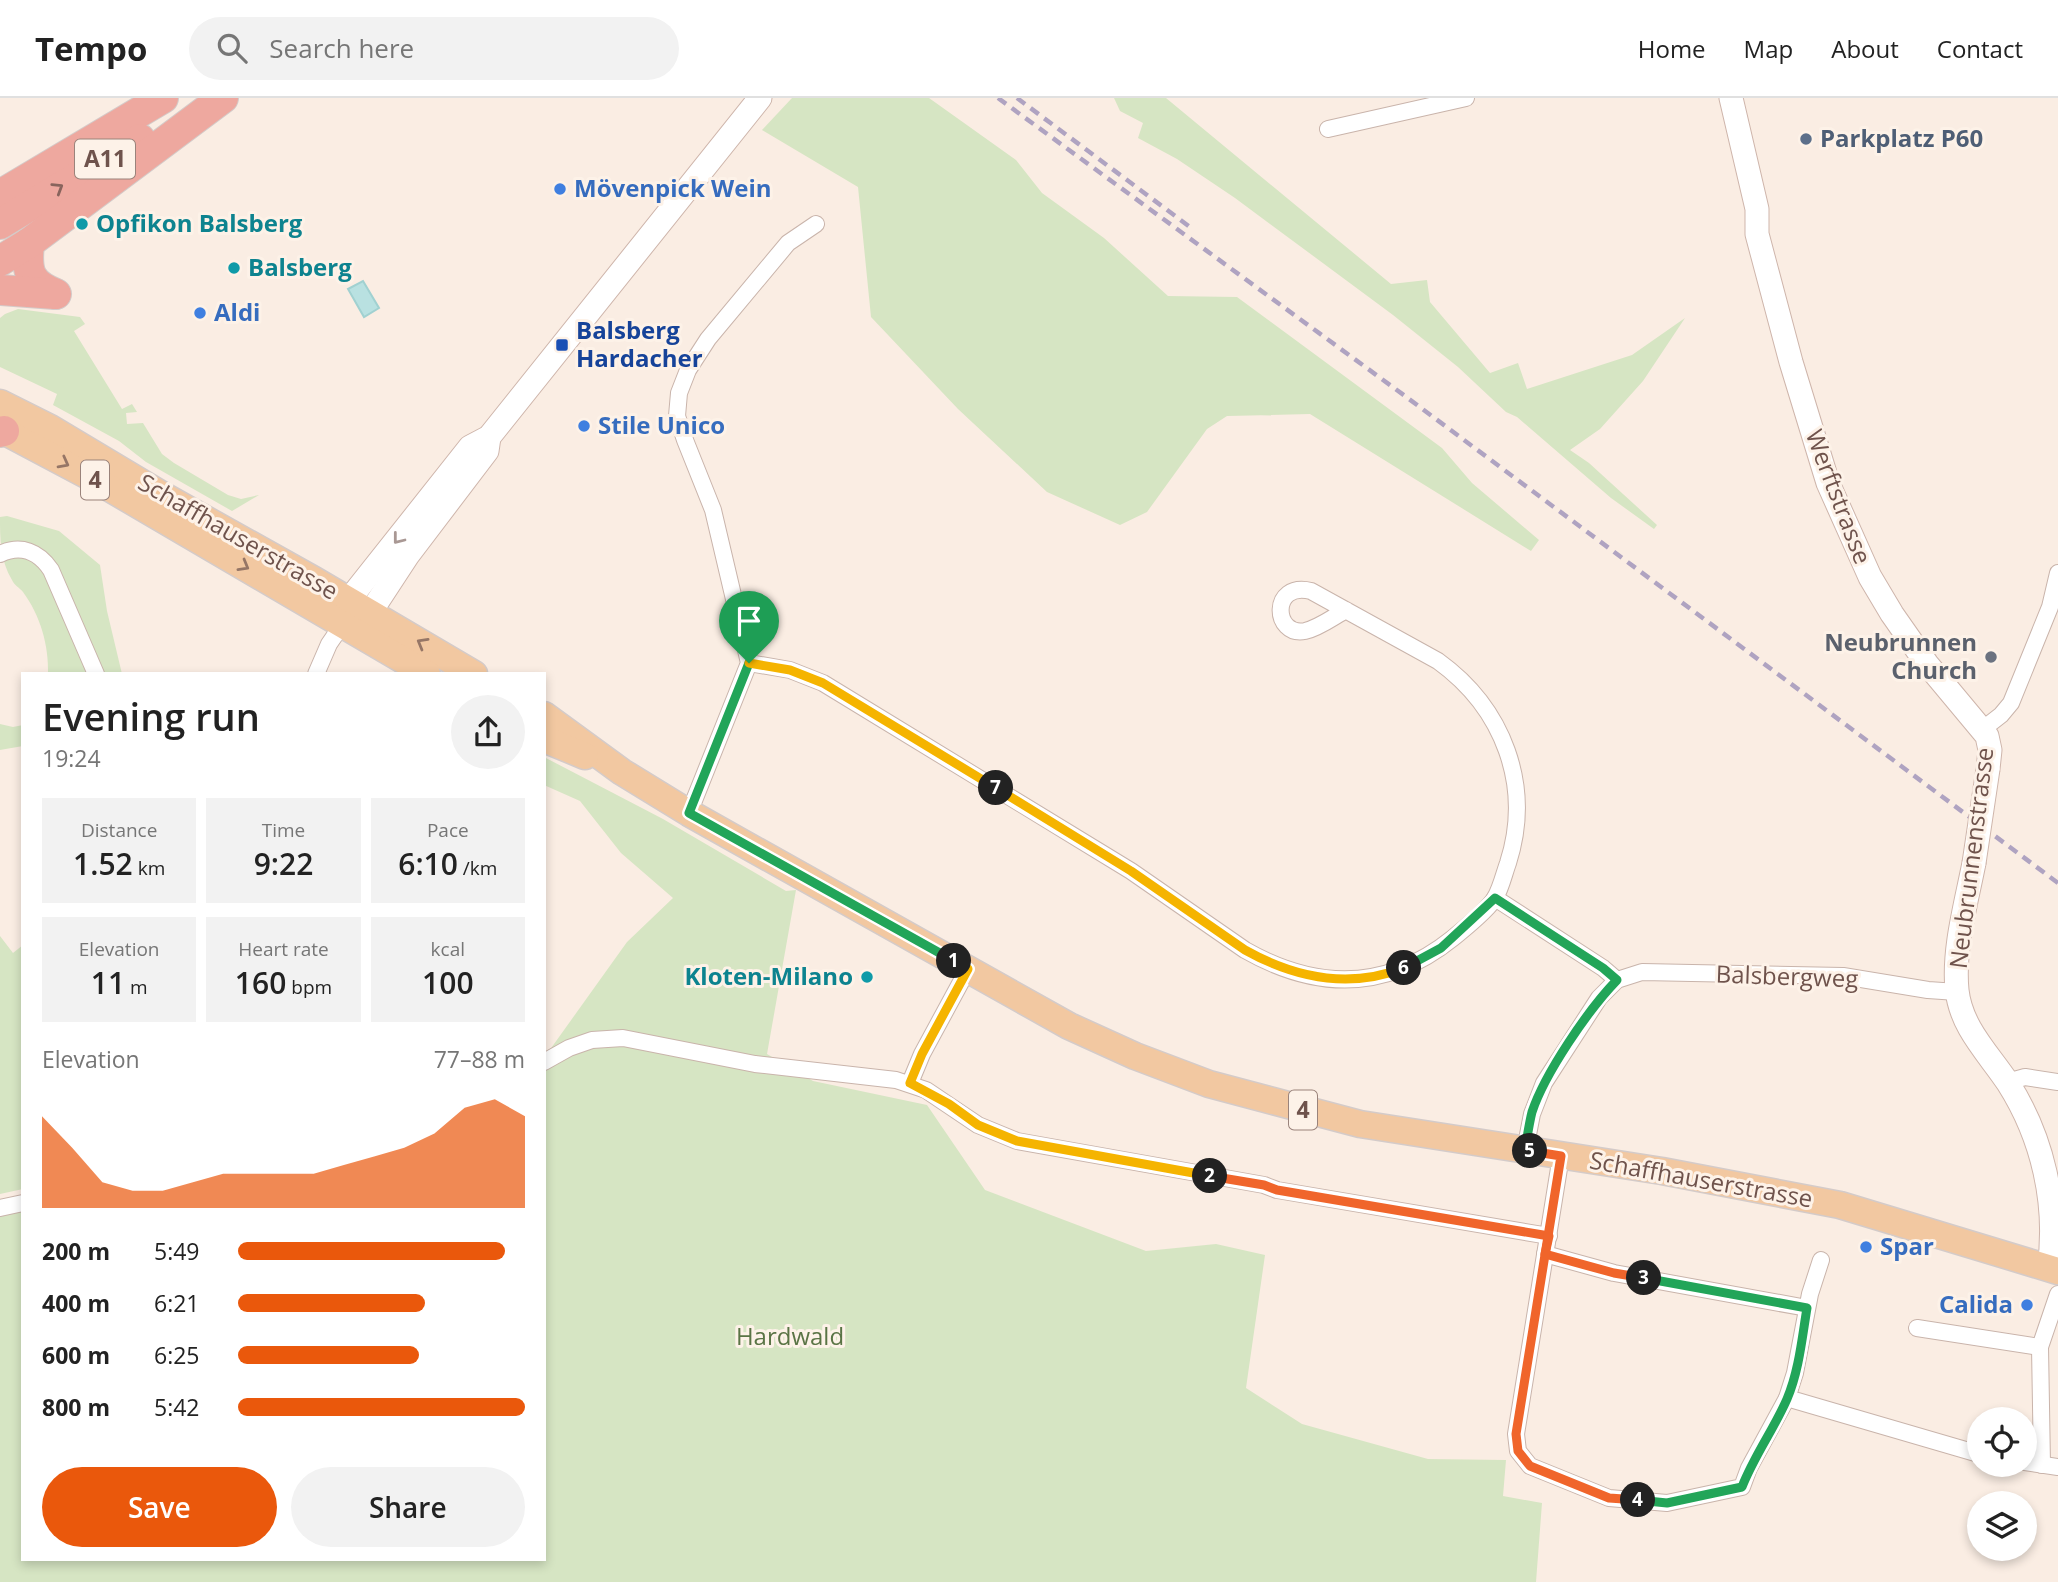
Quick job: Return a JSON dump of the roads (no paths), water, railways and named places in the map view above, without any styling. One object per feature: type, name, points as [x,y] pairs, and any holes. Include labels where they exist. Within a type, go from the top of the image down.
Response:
[{"type":"highway","name":"A11","points":[[0,195],[163,98]]},
{"type":"highway","name":"A11","points":[[0,224],[120,150],[213,98]]},
{"type":"highway","points":[[0,261],[29,243],[223,98]]},
{"type":"highway","points":[[0,176],[70,152]]},
{"type":"highway","points":[[0,290],[56,295],[40,288],[32,278],[27,263],[29,243]]},
{"type":"main road","name":"Schaffhauserstrasse","points":[[1,424],[302,598],[353,613],[470,672]]},
{"type":"main road","name":"Schaffhauserstrasse","points":[[353,613],[425,672]]},
{"type":"main road","name":"Schaffhauserstrasse","points":[[546,716],[622,772],[689,813],[1069,1026],[1135,1056],[1209,1084],[1360,1124],[1721,1181],[1840,1205],[2053,1269]]},
{"type":"main road","name":"Schaffhauserstrasse","points":[[546,740],[622,772]]},
{"type":"street","points":[[318,672],[329,644],[470,447],[489,438],[760,98]]},
{"type":"street","points":[[1328,129],[1466,98]]},
{"type":"street","name":"Werftstrasse","points":[[1715,98],[1744,212],[1757,234],[1828,483],[1870,577],[1927,664],[1983,729]]},
{"type":"street","name":"Werftstrasse","points":[[1731,98],[1757,209],[1757,234]]},
{"type":"street","points":[[689,813],[749,663],[712,510],[677,416],[679,393],[688,370],[708,339],[788,243],[816,223]]},
{"type":"street","points":[[0,554],[11,550],[29,551],[43,558],[51,570],[95,672]]},
{"type":"street","name":"Neubrunnenstrasse","points":[[2053,1269],[2050,1208],[2036,1139],[2026,1113],[2007,1082],[1971,1034],[1957,992],[1958,951],[1988,769],[1990,743],[1983,729],[2011,703],[2054,607],[2058,573]]},
{"type":"street","points":[[749,663],[790,670],[823,683],[1131,871],[1245,950],[1287,971],[1322,979],[1363,979],[1402,969],[1441,948],[1495,898],[1513,848],[1517,816],[1515,777],[1508,752],[1501,734],[1480,699],[1450,670],[1346,611]]},
{"type":"street","points":[[1495,898],[1603,968],[1617,980],[1600,998],[1544,1083],[1532,1114],[1525,1150]]},
{"type":"street","points":[[910,1083],[922,1054],[968,969]]},
{"type":"street","name":"Balsbergweg","points":[[1617,980],[1642,972],[1843,976],[1957,992]]},
{"type":"street","points":[[546,1061],[580,1043],[613,1038],[643,1041],[755,1064],[910,1083],[949,1104],[978,1125],[1017,1141],[1264,1185],[1277,1190],[1549,1236]]},
{"type":"street","points":[[2007,1082],[2025,1077],[2058,1082]]},
{"type":"street","points":[[1561,1156],[1516,1434],[1518,1451],[1530,1466],[1609,1498],[1667,1503],[1742,1487],[1749,1468],[1787,1398],[1795,1373],[1807,1308],[1821,1260]]},
{"type":"street","points":[[0,1208],[21,1203]]},
{"type":"street","points":[[1545,1254],[1614,1273],[1807,1308]]},
{"type":"street","points":[[2050,1466],[2040,1347],[2058,1294]]},
{"type":"street","points":[[1917,1328],[2040,1347]]},
{"type":"street","points":[[1787,1398],[1967,1450]]},
{"type":"water","points":[[363,281],[379,308],[364,317],[348,289]]},
{"type":"railway","points":[[998,98],[1405,396],[2058,883]]},
{"type":"railway","points":[[1017,98],[1194,230]]},
{"type":"place","name":"Parkplatz P60","points":[[1806,139]]},
{"type":"place","name":"Mövenpick Wein","points":[[560,189]]},
{"type":"place","name":"Opfikon Balsberg","points":[[82,224]]},
{"type":"place","name":"Balsberg","points":[[234,268]]},
{"type":"place","name":"Aldi","points":[[200,313]]},
{"type":"place","name":"Balsberg Hardacher","points":[[562,345]]},
{"type":"place","name":"Stile Unico","points":[[584,426]]},
{"type":"place","name":"Neubrunnen Church","points":[[1991,657]]},
{"type":"place","name":"Kloten-Milano","points":[[867,977]]},
{"type":"place","name":"Spar","points":[[1866,1247]]},
{"type":"place","name":"Calida","points":[[2027,1305]]},
{"type":"park label","name":"Hardwald","points":[[790,1337]]}]
